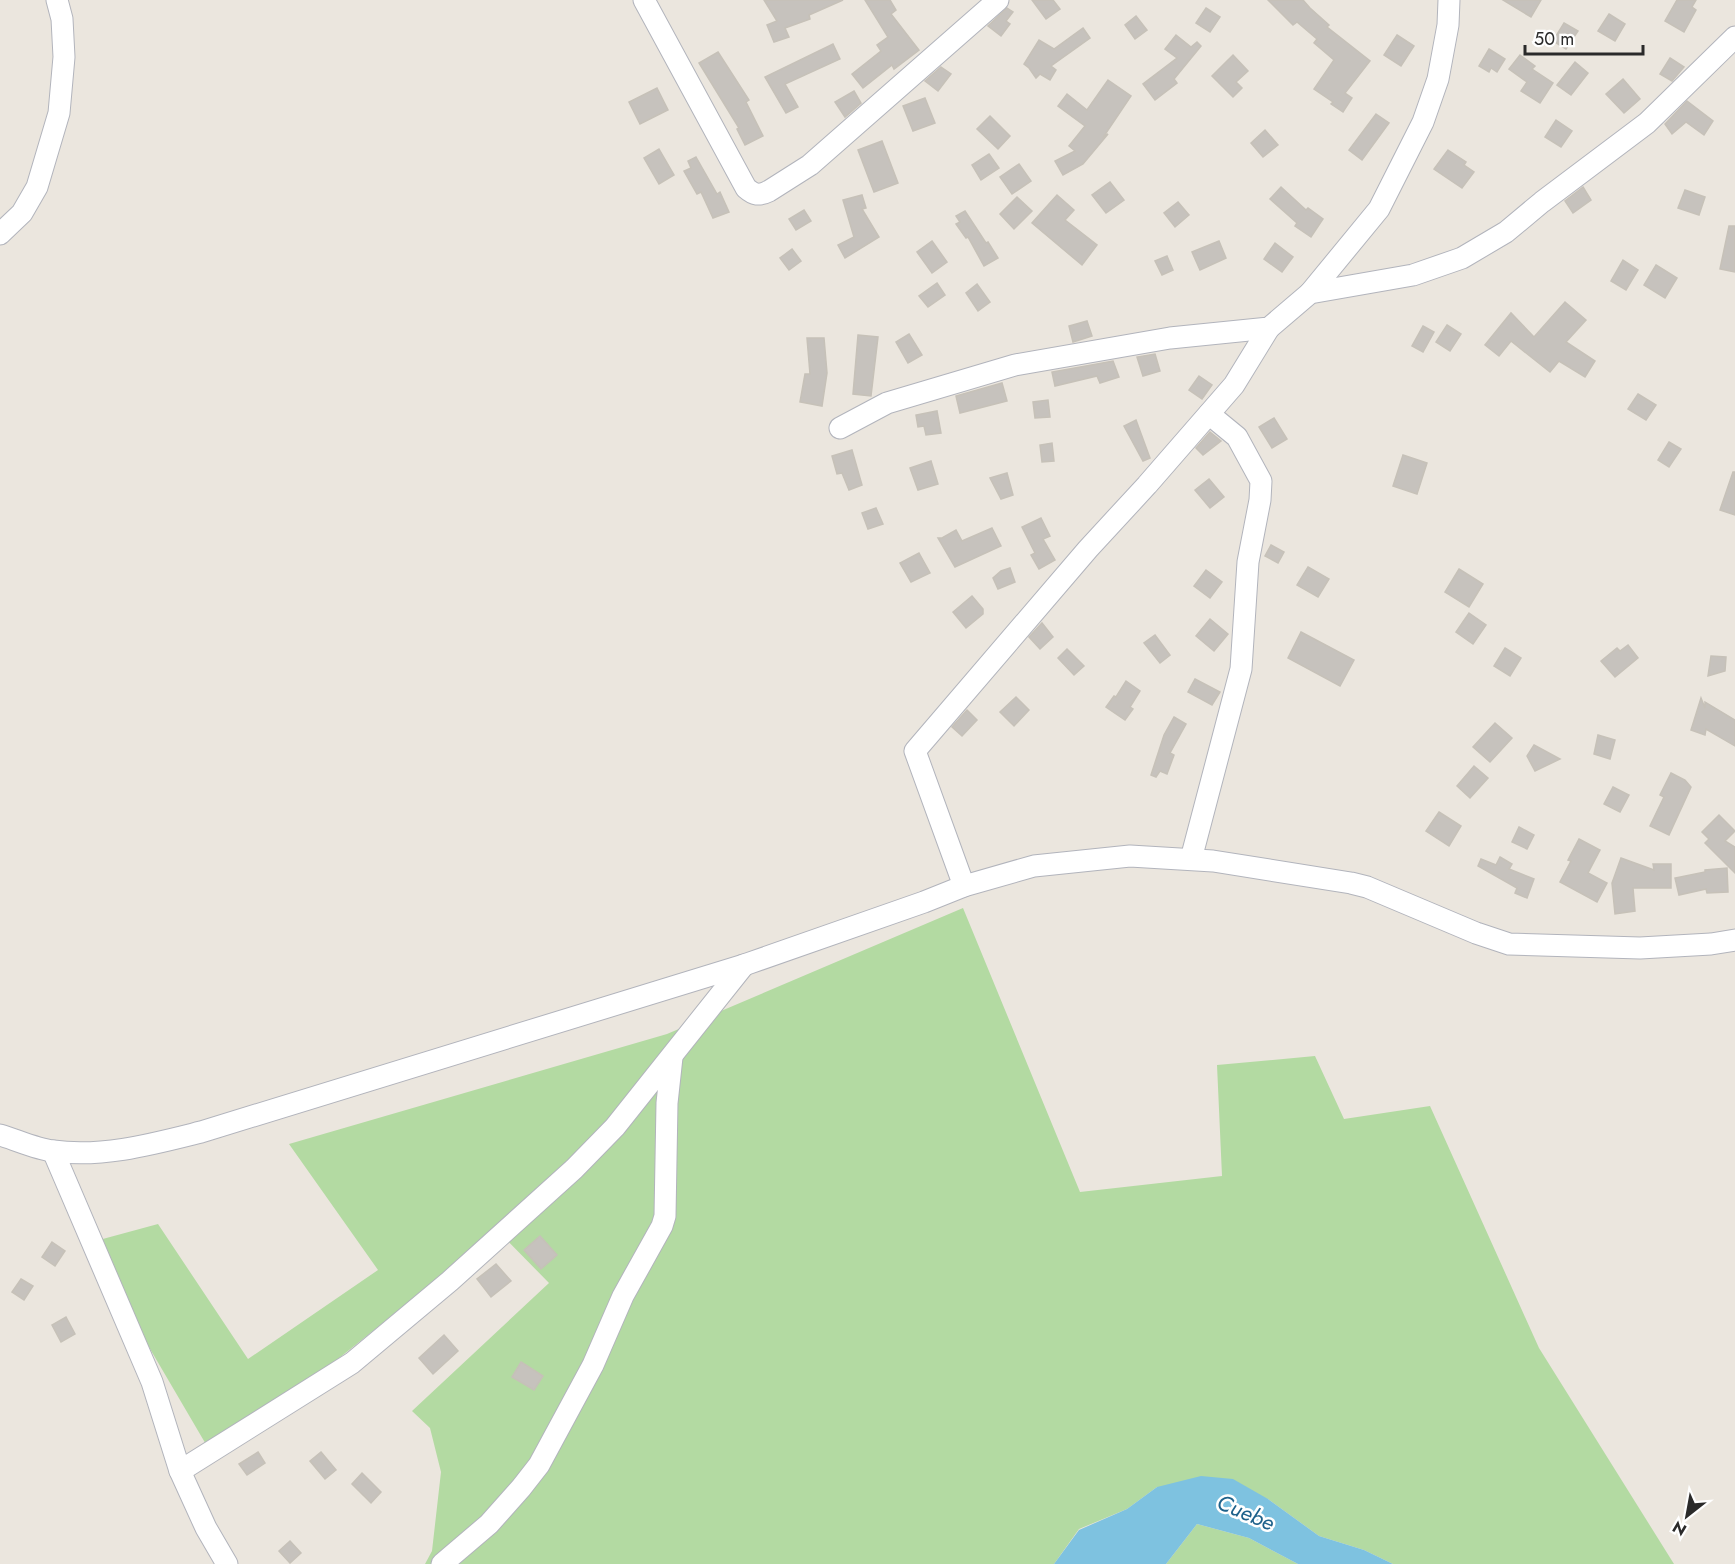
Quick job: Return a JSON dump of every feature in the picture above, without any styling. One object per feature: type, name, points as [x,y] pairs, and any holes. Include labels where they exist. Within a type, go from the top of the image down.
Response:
[{"type":"street","points":[[0,234],[22,213],[37,187],[59,113],[64,57],[62,19],[57,0]]},
{"type":"street","points":[[644,0],[746,188],[754,195],[763,195],[810,165],[998,0]]},
{"type":"street","points":[[964,886],[915,751],[1088,549],[1234,385],[1269,328],[1310,292],[1379,209],[1423,122],[1438,79],[1448,25],[1449,0]]},
{"type":"street","points":[[1310,292],[1413,275],[1462,258],[1497,237],[1647,123],[1735,37]]},
{"type":"street","points":[[840,428],[887,403],[1015,366],[1170,338],[1269,328]]},
{"type":"street","points":[[1191,860],[1241,669],[1248,562],[1260,500],[1261,481],[1237,437],[1209,414]]},
{"type":"street","points":[[0,1135],[52,1151],[92,1153],[146,1146],[201,1132],[744,965],[964,886],[1034,866],[1080,860],[1130,856],[1213,861],[1366,887],[1476,933],[1509,944],[1640,948],[1711,944],[1735,940]]},
{"type":"street","points":[[180,1471],[352,1363],[450,1281],[574,1169],[615,1126],[744,965]]},
{"type":"street","points":[[442,1564],[489,1524],[539,1465],[593,1365],[623,1296],[662,1226],[665,1216],[667,1103],[672,1057]]},
{"type":"street","points":[[52,1151],[152,1382],[180,1471],[206,1528],[227,1564]]},
{"type":"green space","points":[[963,908],[1080,1192],[1222,1176],[1217,1065],[1315,1056],[1344,1119],[1430,1106],[1539,1348],[1674,1564],[1393,1564],[1364,1550],[1319,1536],[1268,1499],[1157,1487],[1127,1509],[1079,1529],[1054,1564],[425,1564],[432,1551],[441,1472],[430,1428],[412,1411],[549,1283],[498,1231],[214,1458],[88,1243],[158,1224],[248,1359],[378,1270],[289,1144],[667,1034]]},
{"type":"green space","points":[[1197,1524],[1249,1538],[1298,1564],[1166,1564]]},
{"type":"water","name":"Cuebe","points":[[1201,1476],[1233,1479],[1268,1499],[1319,1536],[1364,1550],[1393,1564],[1298,1564],[1249,1538],[1197,1524],[1166,1564],[1054,1564],[1079,1530],[1127,1509],[1157,1487]]},
{"type":"building","points":[[764,0],[843,0],[809,15],[810,19],[785,28],[789,37],[774,42],[767,25],[777,21]]},
{"type":"building","points":[[865,0],[890,0],[896,10],[891,14],[919,50],[894,69],[892,65],[863,88],[852,74],[881,51],[877,45],[888,37]]},
{"type":"building","points":[[1032,0],[1053,0],[1060,9],[1046,19]]},
{"type":"building","points":[[1268,0],[1303,0],[1329,25],[1327,27],[1370,61],[1345,93],[1352,98],[1343,112],[1314,89],[1334,60],[1314,43],[1317,39],[1297,22],[1293,25]]},
{"type":"building","points":[[1503,0],[1541,0],[1531,17]]},
{"type":"building","points":[[1677,0],[1696,0],[1692,7],[1696,10],[1684,32],[1665,21]]},
{"type":"building","points":[[1007,8],[1013,12],[1006,21],[1010,24],[1001,36],[988,26]]},
{"type":"building","points":[[1206,8],[1220,17],[1210,32],[1196,23]]},
{"type":"building","points":[[1609,14],[1625,24],[1615,41],[1598,31]]},
{"type":"building","points":[[1136,16],[1147,30],[1135,39],[1125,25]]},
{"type":"building","points":[[1564,23],[1578,31],[1566,49],[1553,41]]},
{"type":"building","points":[[1083,28],[1090,38],[1051,66],[1056,70],[1050,80],[1040,74],[1036,78],[1024,64],[1039,40],[1054,49]]},
{"type":"building","points":[[1176,35],[1191,47],[1197,42],[1201,46],[1174,79],[1177,83],[1155,100],[1143,84],[1177,58],[1165,49]]},
{"type":"building","points":[[1397,35],[1414,46],[1401,66],[1384,55]]},
{"type":"building","points":[[833,44],[840,59],[785,84],[798,107],[786,113],[765,77]]},
{"type":"building","points":[[1489,49],[1505,59],[1497,72],[1491,68],[1489,72],[1479,66]]},
{"type":"building","points":[[718,52],[749,100],[746,102],[763,136],[745,145],[737,129],[739,128],[699,63]]},
{"type":"building","points":[[1233,55],[1248,71],[1236,82],[1242,88],[1233,97],[1212,76]]},
{"type":"building","points":[[1520,55],[1535,66],[1532,69],[1553,83],[1540,103],[1521,91],[1527,82],[1509,69]]},
{"type":"building","points":[[1670,58],[1684,67],[1672,81],[1660,74]]},
{"type":"building","points":[[1575,62],[1588,73],[1571,95],[1557,85]]},
{"type":"building","points":[[941,67],[951,74],[938,91],[925,81]]},
{"type":"building","points":[[1623,79],[1640,99],[1624,113],[1606,94]]},
{"type":"building","points":[[1108,80],[1131,96],[1104,136],[1108,134],[1083,164],[1063,175],[1055,161],[1075,151],[1069,146],[1085,126],[1058,106],[1067,94],[1087,110]]},
{"type":"building","points":[[657,88],[668,110],[640,124],[629,102]]},
{"type":"building","points":[[854,91],[861,103],[845,117],[835,102]]},
{"type":"building","points":[[925,98],[935,123],[913,131],[903,106]]},
{"type":"building","points":[[1687,101],[1713,121],[1704,135],[1686,122],[1672,134],[1665,124]]},
{"type":"building","points":[[1376,114],[1389,123],[1362,160],[1349,150]]},
{"type":"building","points":[[990,116],[1010,136],[998,149],[977,129]]},
{"type":"building","points":[[1556,120],[1572,131],[1561,147],[1545,137]]},
{"type":"building","points":[[1265,130],[1278,145],[1263,157],[1251,143]]},
{"type":"building","points":[[882,141],[898,183],[874,192],[858,150]]},
{"type":"building","points":[[659,149],[674,175],[659,184],[644,158]]},
{"type":"building","points":[[1448,150],[1466,162],[1464,165],[1474,172],[1462,188],[1434,169]]},
{"type":"building","points":[[989,154],[999,168],[981,180],[972,165]]},
{"type":"building","points":[[696,157],[717,194],[720,192],[729,212],[713,218],[701,192],[697,194],[684,171],[691,168],[688,161]]},
{"type":"building","points":[[1019,164],[1031,181],[1012,194],[1000,177]]},
{"type":"building","points":[[1110,182],[1124,200],[1106,213],[1092,195]]},
{"type":"building","points":[[1281,187],[1306,210],[1308,208],[1323,219],[1311,237],[1295,226],[1297,223],[1270,199]]},
{"type":"building","points":[[1583,187],[1591,200],[1573,213],[1565,201]]},
{"type":"building","points":[[1685,190],[1705,197],[1699,215],[1678,208]]},
{"type":"building","points":[[862,195],[866,208],[862,209],[879,237],[845,258],[838,245],[854,237],[843,200]]},
{"type":"building","points":[[1057,195],[1074,210],[1065,220],[1097,245],[1082,265],[1032,223]]},
{"type":"building","points":[[1017,197],[1032,211],[1014,229],[1000,214]]},
{"type":"building","points":[[1178,202],[1189,215],[1175,227],[1164,213]]},
{"type":"building","points":[[804,210],[811,221],[796,230],[789,219]]},
{"type":"building","points":[[965,211],[998,258],[984,266],[968,237],[966,238],[956,224],[960,222],[956,216]]},
{"type":"building","points":[[1729,226],[1735,226],[1735,272],[1720,269]]},
{"type":"building","points":[[932,241],[947,262],[932,273],[917,252]]},
{"type":"building","points":[[1219,241],[1226,258],[1200,270],[1192,252]]},
{"type":"building","points":[[1275,243],[1293,257],[1282,272],[1264,259]]},
{"type":"building","points":[[792,249],[801,261],[789,270],[780,258]]},
{"type":"building","points":[[1167,256],[1173,270],[1162,275],[1155,261]]},
{"type":"building","points":[[1623,260],[1638,270],[1626,290],[1611,281]]},
{"type":"building","points":[[1656,265],[1677,278],[1665,298],[1644,285]]},
{"type":"building","points":[[937,283],[945,295],[928,307],[919,296]]},
{"type":"building","points":[[977,284],[990,302],[978,311],[966,293]]},
{"type":"building","points":[[1565,302],[1586,320],[1566,342],[1595,361],[1585,377],[1559,361],[1550,372],[1511,341],[1499,356],[1485,345],[1511,313],[1534,337]]},
{"type":"building","points":[[1087,321],[1092,336],[1073,342],[1069,326]]},
{"type":"building","points":[[1447,325],[1461,334],[1450,351],[1436,342]]},
{"type":"building","points":[[1423,326],[1434,332],[1423,352],[1412,346]]},
{"type":"building","points":[[909,334],[922,355],[908,363],[896,342]]},
{"type":"building","points":[[858,335],[878,337],[871,396],[853,394]]},
{"type":"building","points":[[807,338],[824,338],[827,373],[822,406],[800,402],[805,374],[810,374]]},
{"type":"building","points":[[1155,354],[1160,371],[1143,376],[1137,357]]},
{"type":"building","points":[[1113,361],[1119,377],[1100,383],[1097,376],[1055,386],[1052,372]]},
{"type":"building","points":[[1199,376],[1212,385],[1202,399],[1189,390]]},
{"type":"building","points":[[1002,383],[1007,401],[960,413],[956,396]]},
{"type":"building","points":[[1638,394],[1656,405],[1646,420],[1628,409]]},
{"type":"building","points":[[1048,400],[1050,417],[1035,418],[1033,402]]},
{"type":"building","points":[[937,411],[941,433],[926,435],[924,426],[918,427],[916,415]]},
{"type":"building","points":[[1274,418],[1287,439],[1272,448],[1259,427]]},
{"type":"building","points":[[1136,420],[1150,458],[1143,461],[1124,426]]},
{"type":"building","points":[[1210,432],[1221,441],[1203,455],[1196,448]]},
{"type":"building","points":[[1669,442],[1681,449],[1669,467],[1658,460]]},
{"type":"building","points":[[1052,443],[1054,461],[1042,462],[1040,445]]},
{"type":"building","points":[[852,450],[862,485],[849,490],[842,473],[837,474],[832,456]]},
{"type":"building","points":[[1403,455],[1427,463],[1417,494],[1393,486]]},
{"type":"building","points":[[931,461],[938,484],[918,490],[910,468]]},
{"type":"building","points":[[1733,472],[1735,472],[1735,515],[1720,510]]},
{"type":"building","points":[[1007,473],[1013,495],[1001,499],[990,478]]},
{"type":"building","points":[[1209,479],[1224,497],[1210,508],[1195,490]]},
{"type":"building","points":[[876,508],[883,524],[868,529],[862,513]]},
{"type":"building","points":[[1041,518],[1050,536],[1043,539],[1055,560],[1039,569],[1031,555],[1035,553],[1022,527]]},
{"type":"building","points":[[992,528],[1001,546],[955,567],[938,538],[956,530],[962,541]]},
{"type":"building","points":[[1271,545],[1284,552],[1278,563],[1265,556]]},
{"type":"building","points":[[919,553],[930,573],[911,582],[900,563]]},
{"type":"building","points":[[1308,567],[1329,579],[1318,597],[1297,585]]},
{"type":"building","points":[[1010,568],[1015,582],[998,589],[993,578],[1001,571]]},
{"type":"building","points":[[1459,569],[1483,584],[1469,607],[1445,592]]},
{"type":"building","points":[[1206,570],[1222,582],[1210,598],[1194,586]]},
{"type":"building","points":[[972,596],[983,609],[983,614],[966,628],[953,612]]},
{"type":"building","points":[[1469,613],[1486,625],[1473,644],[1456,632]]},
{"type":"building","points":[[1210,619],[1228,634],[1214,651],[1196,636]]},
{"type":"building","points":[[1042,623],[1053,637],[1040,649],[1029,637]]},
{"type":"building","points":[[1301,632],[1354,660],[1340,686],[1288,658]]},
{"type":"building","points":[[1155,635],[1170,655],[1160,663],[1144,643]]},
{"type":"building","points":[[1628,645],[1638,658],[1615,677],[1601,661],[1617,648],[1620,651]]},
{"type":"building","points":[[1505,648],[1521,658],[1510,676],[1494,666]]},
{"type":"building","points":[[1067,649],[1084,666],[1074,675],[1058,658]]},
{"type":"building","points":[[1711,656],[1726,657],[1725,671],[1708,676]]},
{"type":"building","points":[[1195,679],[1220,692],[1212,705],[1188,692]]},
{"type":"building","points":[[1126,681],[1140,691],[1130,707],[1133,709],[1125,720],[1106,707],[1114,696],[1116,697]]},
{"type":"building","points":[[1016,697],[1029,710],[1014,726],[1000,712]]},
{"type":"building","points":[[1701,698],[1705,708],[1705,702],[1735,720],[1735,746],[1706,729],[1705,735],[1691,730]]},
{"type":"building","points":[[967,710],[977,720],[962,736],[952,727]]},
{"type":"building","points":[[1174,717],[1186,724],[1170,753],[1174,755],[1167,774],[1160,771],[1156,777],[1151,775],[1164,735]]},
{"type":"building","points":[[1495,723],[1512,738],[1490,762],[1473,747]]},
{"type":"building","points":[[1598,735],[1615,740],[1610,759],[1594,754]]},
{"type":"building","points":[[1534,745],[1560,759],[1535,771],[1527,756]]},
{"type":"building","points":[[1474,766],[1488,778],[1470,798],[1457,786]]},
{"type":"building","points":[[1671,773],[1685,780],[1691,787],[1669,835],[1650,826],[1664,797],[1660,795]]},
{"type":"building","points":[[1613,787],[1629,795],[1620,812],[1604,804]]},
{"type":"building","points":[[1439,812],[1461,826],[1449,846],[1426,831]]},
{"type":"building","points":[[1719,815],[1735,831],[1725,841],[1735,847],[1735,873],[1705,843],[1709,839],[1702,832]]},
{"type":"building","points":[[1519,827],[1534,835],[1527,849],[1512,842]]},
{"type":"building","points":[[1579,839],[1600,850],[1588,873],[1607,883],[1597,902],[1560,882]]},
{"type":"building","points":[[1500,857],[1512,864],[1509,869],[1534,879],[1527,898],[1515,893],[1517,888],[1478,866],[1481,859],[1496,865]]},
{"type":"building","points":[[1621,858],[1654,870],[1653,864],[1671,864],[1671,888],[1633,888],[1635,911],[1615,914],[1612,883]]},
{"type":"building","points":[[1727,868],[1728,892],[1707,893],[1706,889],[1679,895],[1675,878],[1705,872],[1705,870]]},
{"type":"building","points":[[540,1236],[557,1255],[541,1269],[524,1250]]},
{"type":"building","points":[[52,1242],[65,1251],[55,1266],[42,1257]]},
{"type":"building","points":[[496,1264],[511,1281],[491,1297],[477,1279]]},
{"type":"building","points":[[21,1279],[33,1286],[24,1300],[12,1292]]},
{"type":"building","points":[[66,1317],[75,1334],[61,1342],[52,1325]]},
{"type":"building","points":[[444,1335],[458,1351],[433,1374],[419,1358]]},
{"type":"building","points":[[521,1362],[543,1376],[534,1390],[512,1377]]},
{"type":"building","points":[[258,1452],[265,1463],[247,1475],[239,1464]]},
{"type":"building","points":[[321,1452],[336,1470],[325,1479],[310,1461]]},
{"type":"building","points":[[362,1473],[381,1492],[371,1503],[352,1484]]},
{"type":"building","points":[[290,1541],[301,1553],[290,1563],[279,1551]]}]
